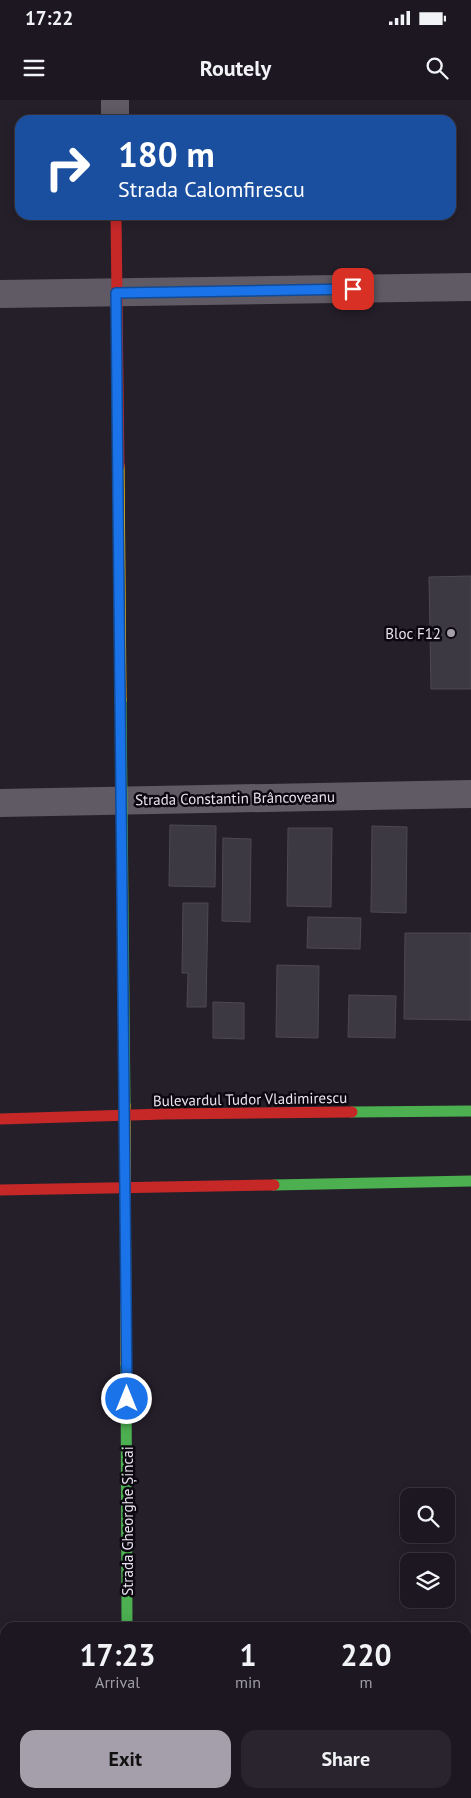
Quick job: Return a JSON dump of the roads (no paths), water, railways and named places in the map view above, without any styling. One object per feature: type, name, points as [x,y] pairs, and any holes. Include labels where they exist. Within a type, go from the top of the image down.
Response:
[{"type":"street","points":[[115,100],[115,115]]},
{"type":"street","name":"Strada Gheorghe Șincai","points":[[116,220],[126,1187],[128,1622]]},
{"type":"street","points":[[0,294],[471,287]]},
{"type":"street","name":"Strada Constantin Brâncoveanu","points":[[0,802],[471,794]]},
{"type":"street","name":"Bulevardul Tudor Vladimirescu","points":[[0,1119],[125,1117],[164,1114],[471,1111]]},
{"type":"street","points":[[0,1190],[471,1181]]},
{"type":"place","name":"Bloc F12","points":[[451,633]]}]
